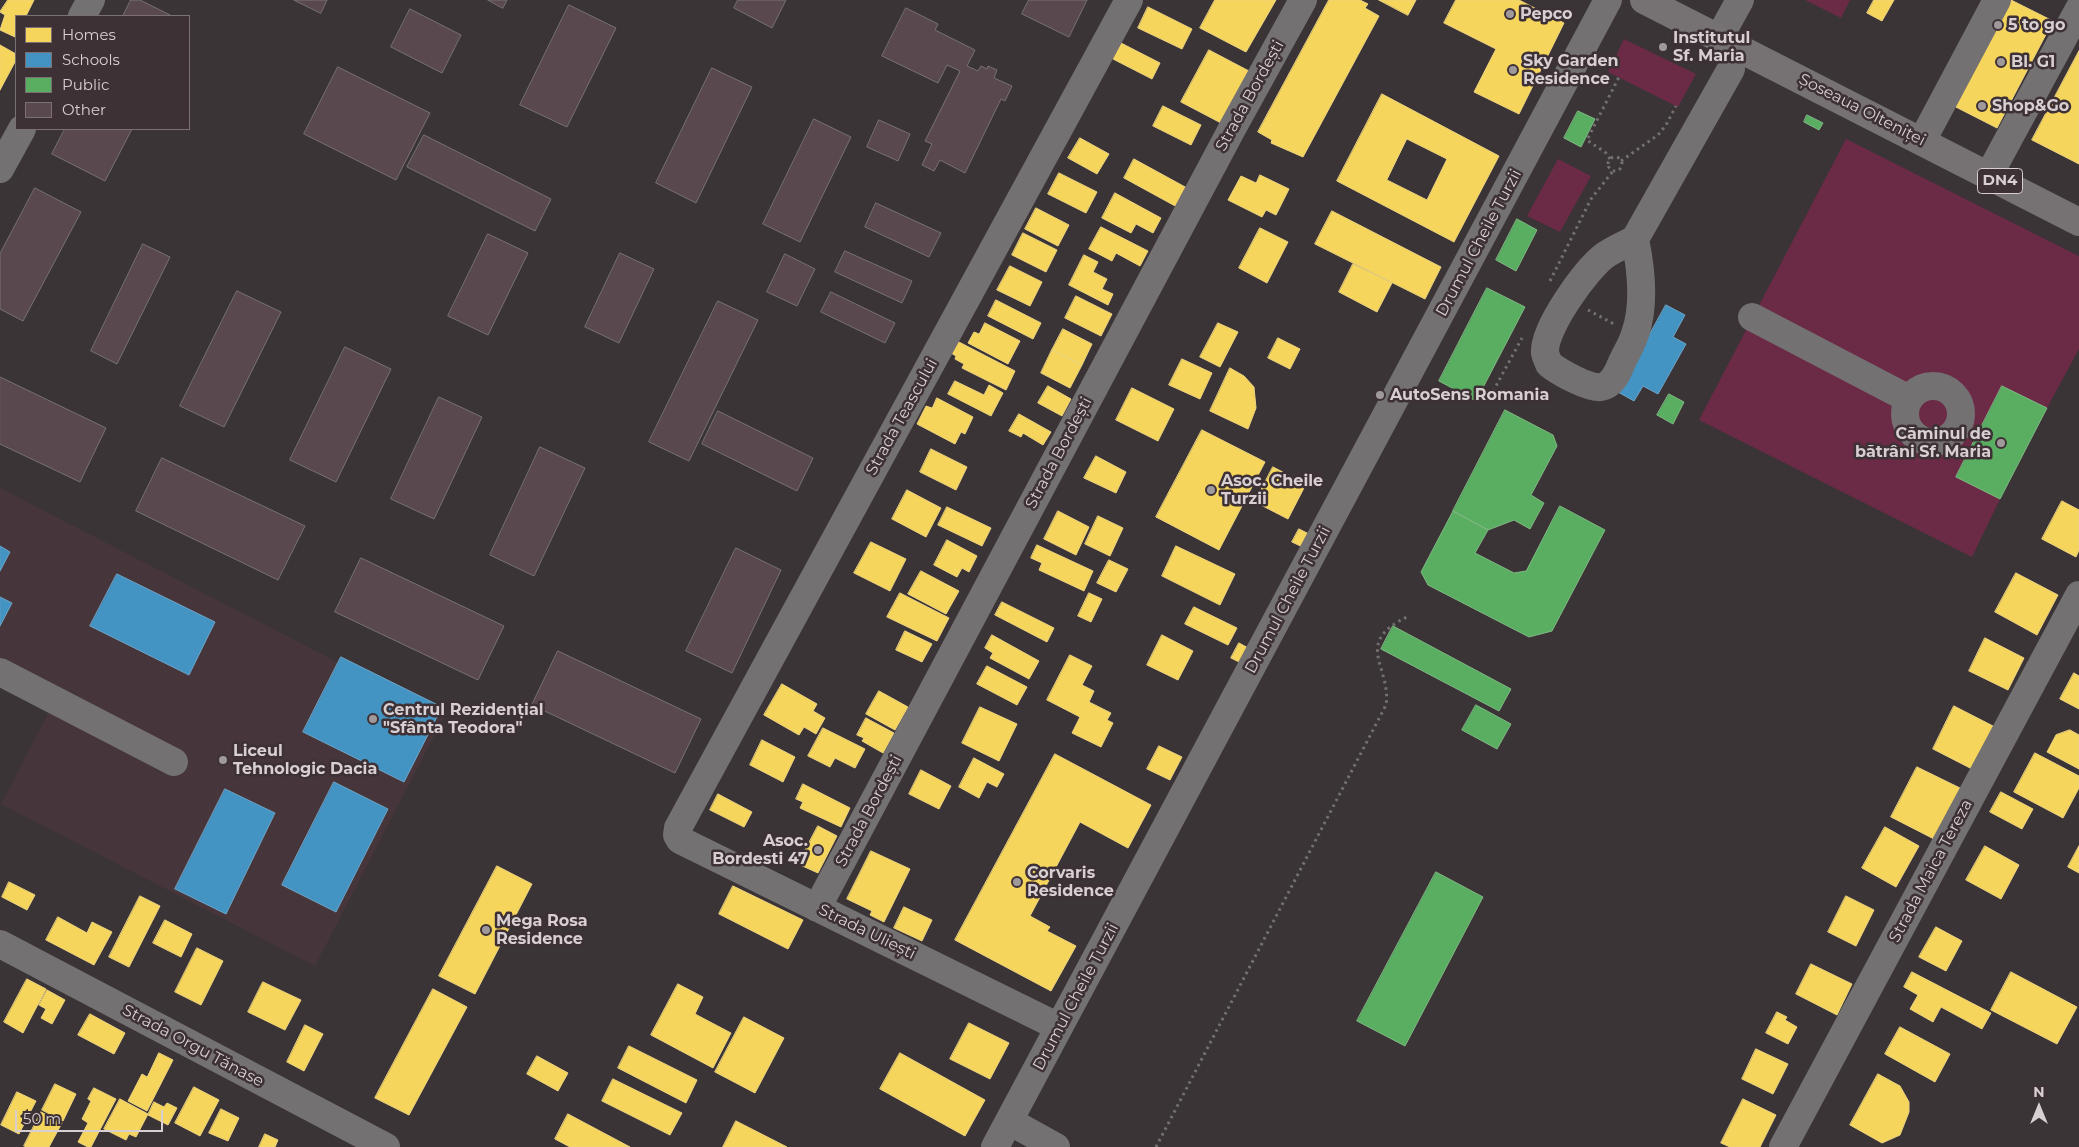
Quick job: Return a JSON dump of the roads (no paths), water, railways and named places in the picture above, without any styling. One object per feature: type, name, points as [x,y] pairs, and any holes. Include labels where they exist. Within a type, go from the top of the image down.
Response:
[{"type":"main road","name":"Șoseaua Olteniței","points":[[1644,0],[2079,222]]},
{"type":"street","points":[[83,15],[91,0]]},
{"type":"street","name":"Strada Teascului","points":[[677,835],[683,820],[1129,0]]},
{"type":"street","name":"Strada Bordești","points":[[817,908],[1233,127],[1303,0]]},
{"type":"street","name":"Drumul Cheile Turzii","points":[[995,1147],[1608,0]]},
{"type":"street","points":[[1719,38],[1740,0]]},
{"type":"street","points":[[1922,141],[1997,0]]},
{"type":"street","points":[[1989,175],[2079,8]]},
{"type":"street","points":[[1635,239],[1638,254],[1639,318],[1635,334],[1616,376],[1603,387],[1594,388],[1549,364],[1545,354],[1556,321],[1568,300],[1593,266],[1614,250],[1635,239],[1731,69]]},
{"type":"street","points":[[0,170],[21,130]]},
{"type":"street","points":[[1752,317],[1908,399]]},
{"type":"street","name":"Strada Maica Tereza","points":[[1783,1147],[2079,595]]},
{"type":"street","points":[[0,672],[174,762]]},
{"type":"street","name":"Strada Uliești","points":[[677,835],[680,840],[1059,1027]]},
{"type":"street","name":"Strada Orgu Tănase","points":[[0,944],[386,1147]]},
{"type":"street","points":[[1009,1121],[1056,1147]]},
{"type":"place","name":"Pepco","points":[[1510,14]]},
{"type":"place","name":"5 to go","points":[[1998,25]]},
{"type":"place","name":"Institutul Sf. Maria","points":[[1663,47]]},
{"type":"place","name":"Bl. G1","points":[[2001,62]]},
{"type":"place","name":"Sky Garden Residence","points":[[1513,70]]},
{"type":"place","name":"Shop&Go","points":[[1982,106]]},
{"type":"place","name":"AutoSens Romania","points":[[1380,395]]},
{"type":"place","name":"Căminul de bătrâni Sf. Maria","points":[[2001,443]]},
{"type":"place","name":"Asoc. Cheile Turzii","points":[[1211,490]]},
{"type":"place","name":"Centrul Rezidențial \"Sfânta Teodora\"","points":[[373,719]]},
{"type":"place","name":"Liceul Tehnologic Dacia","points":[[223,760]]},
{"type":"place","name":"Asoc. Bordesti 47","points":[[818,850]]},
{"type":"place","name":"Corvaris Residence","points":[[1017,882]]},
{"type":"place","name":"Mega Rosa Residence","points":[[486,930]]}]
